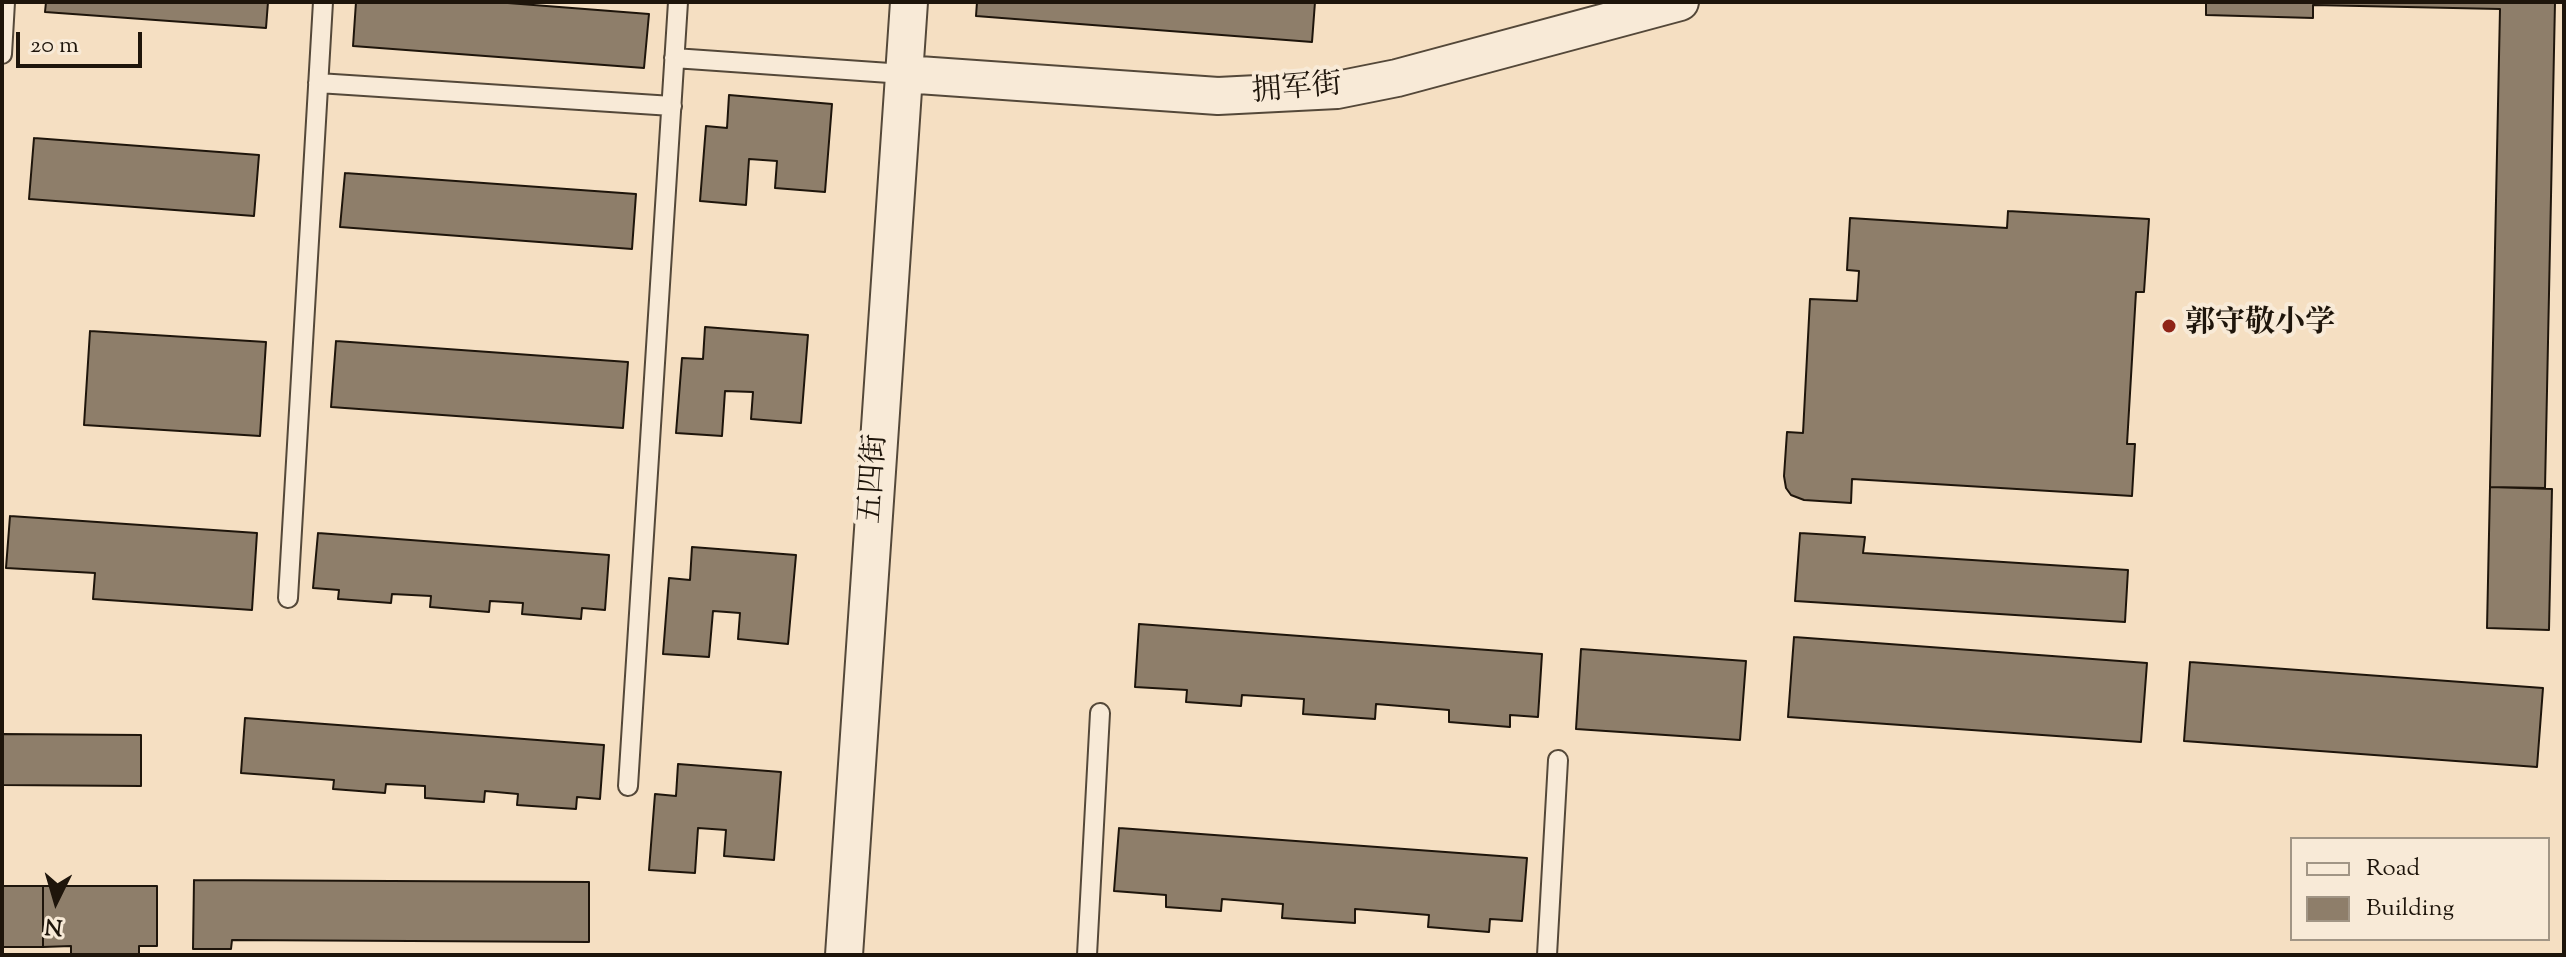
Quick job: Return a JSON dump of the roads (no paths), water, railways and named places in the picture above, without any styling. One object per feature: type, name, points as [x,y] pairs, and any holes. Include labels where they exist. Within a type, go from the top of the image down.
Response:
[{"type":"street","name":"五四街","points":[[844,955],[909,2]]},
{"type":"street","name":"拥军街","points":[[904,74],[1218,96],[1337,90],[1397,78],[1680,2]]},
{"type":"lane","points":[[2,54],[5,2]]},
{"type":"lane","points":[[288,598],[323,2]]},
{"type":"lane","points":[[628,786],[678,2]]},
{"type":"lane","points":[[674,58],[904,74]]},
{"type":"lane","points":[[318,83],[672,106]]},
{"type":"lane","points":[[1087,955],[1100,713]]},
{"type":"lane","points":[[1547,955],[1558,760]]},
{"type":"place","name":"郭守敬小学","points":[[2169,326]]}]
